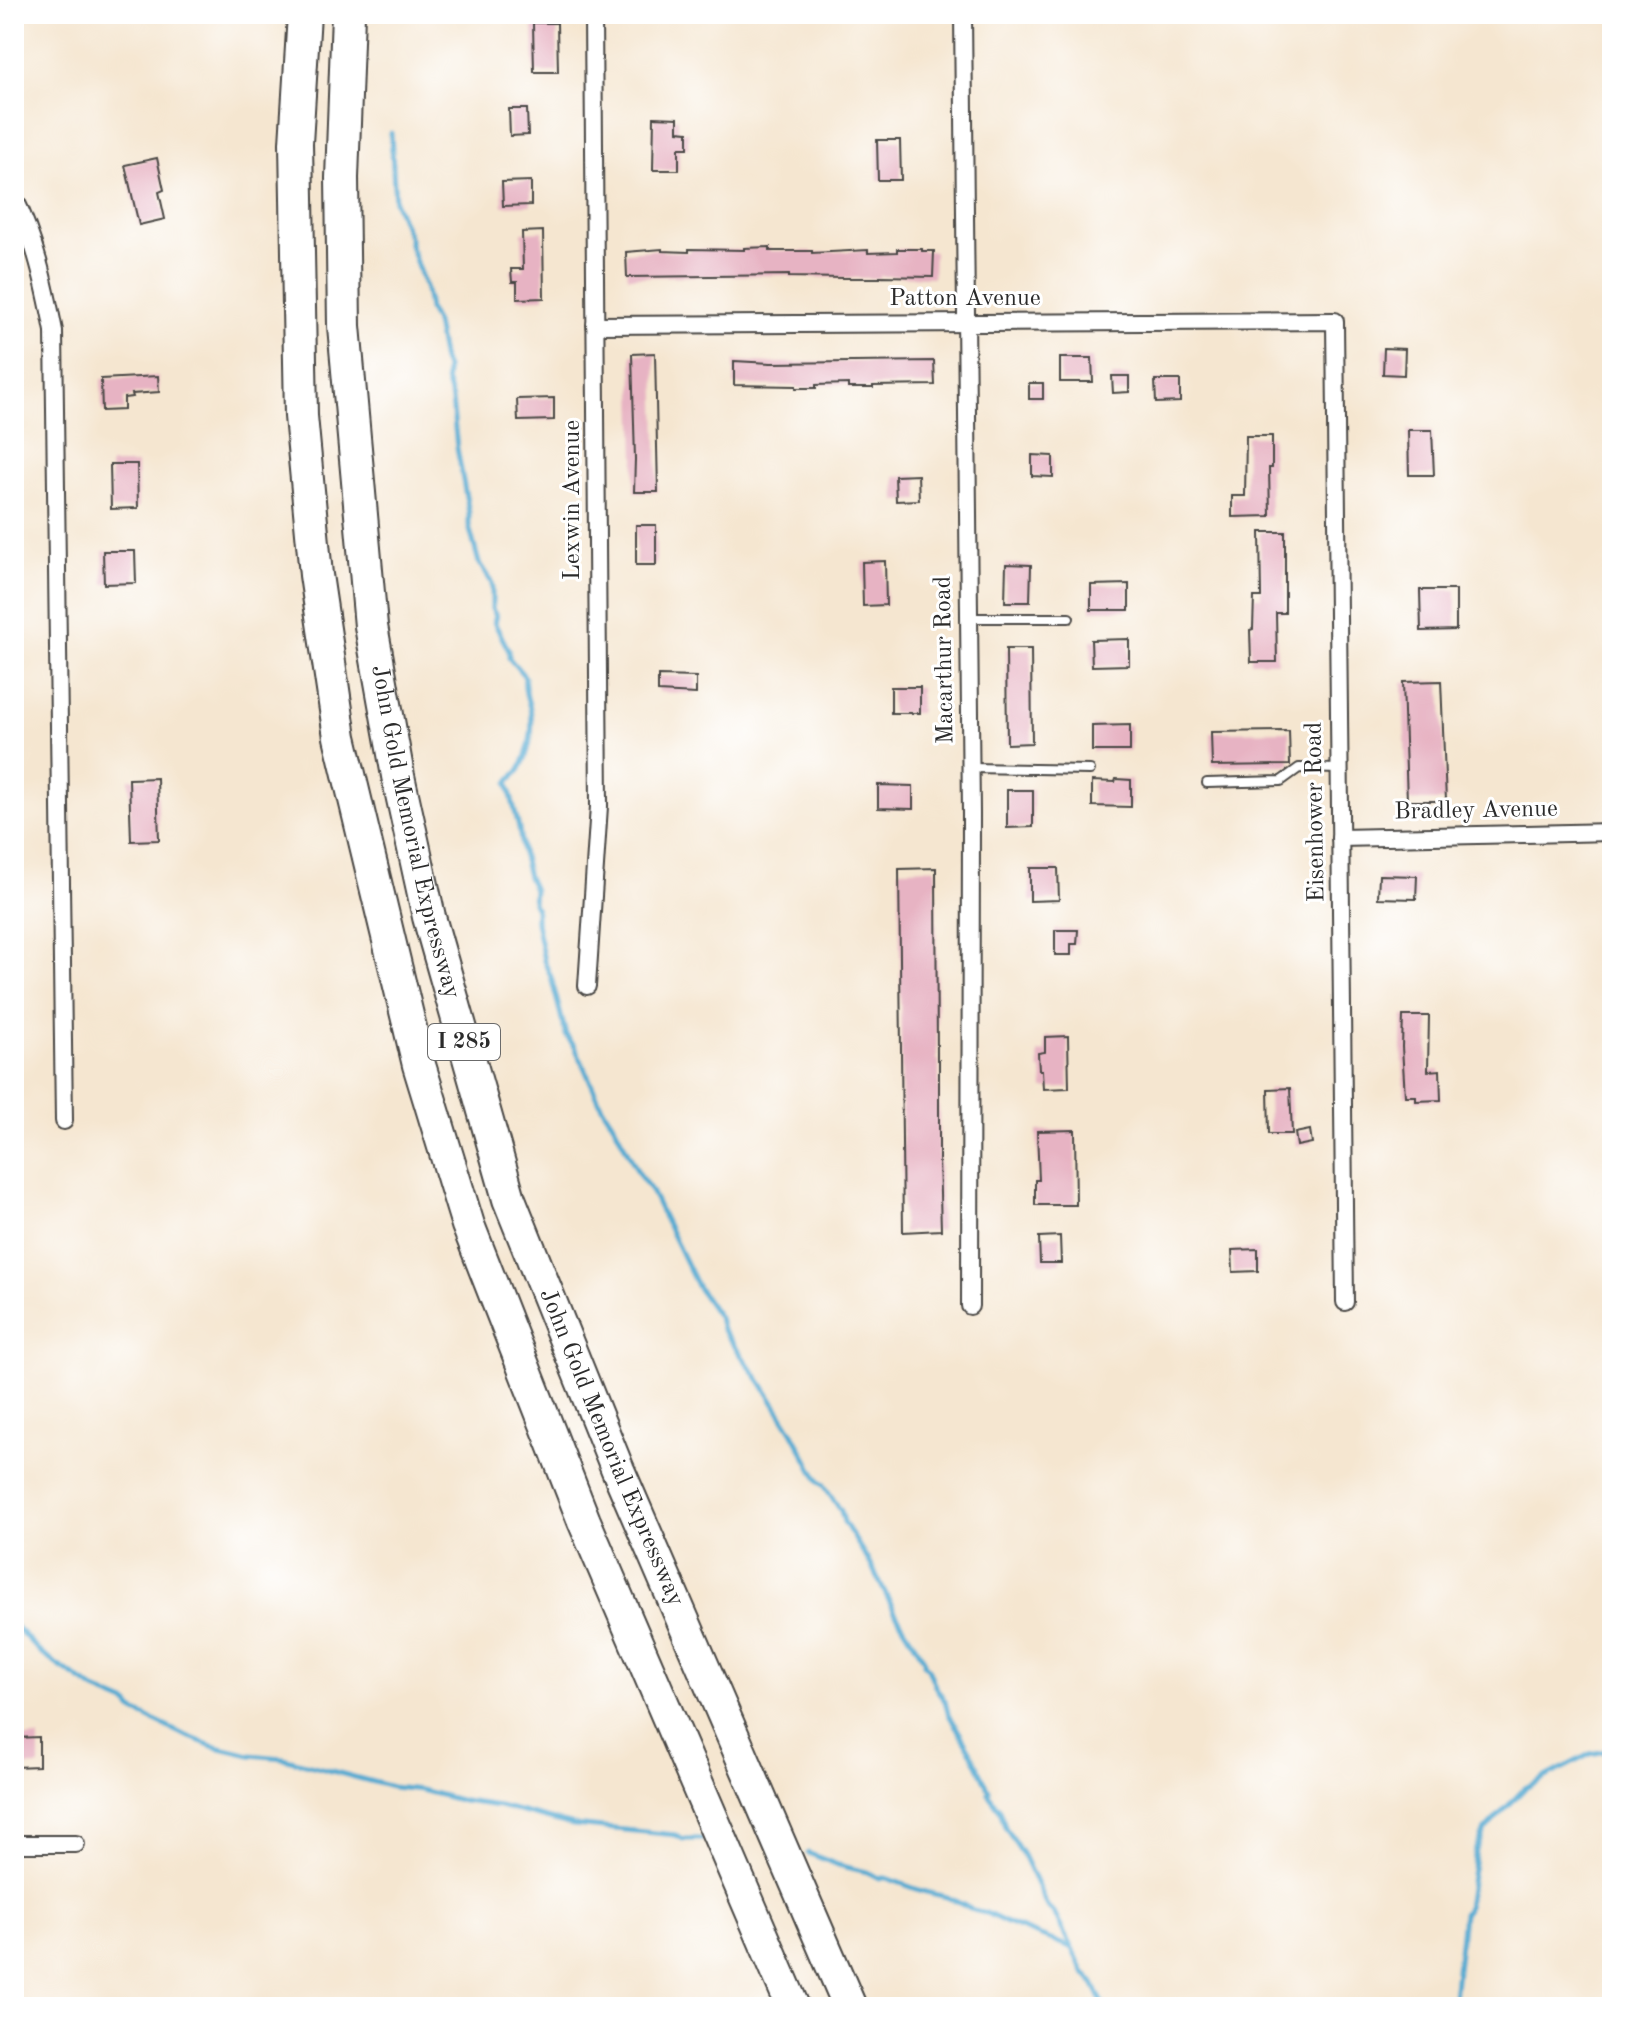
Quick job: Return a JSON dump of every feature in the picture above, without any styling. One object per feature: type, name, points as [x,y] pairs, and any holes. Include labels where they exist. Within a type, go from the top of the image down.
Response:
[{"type":"highway","name":"John Gold Memorial Expressway","points":[[304,14],[296,143],[301,416],[316,575],[340,737],[415,1051],[468,1225],[584,1521],[793,2007]]},
{"type":"highway","name":"John Gold Memorial Expressway","points":[[348,14],[342,178],[344,326],[371,626],[398,776],[429,917],[509,1199],[618,1470],[850,2007]]},
{"type":"street","name":"Lexwin Avenue","points":[[587,986],[599,806],[593,14]]},
{"type":"street","name":"Macarthur Road","points":[[963,14],[971,768],[970,1306]]},
{"type":"street","points":[[14,197],[41,265],[54,331],[64,1121]]},
{"type":"street","name":"Patton Avenue","points":[[595,325],[1335,321]]},
{"type":"street","name":"Eisenhower Road","points":[[1335,321],[1345,1302]]},
{"type":"street","name":"Bradley Avenue","points":[[1340,838],[1612,832]]},
{"type":"street","points":[[14,1844],[76,1844]]},
{"type":"lane","points":[[969,618],[1069,618]]},
{"type":"lane","points":[[971,768],[1090,770]]},
{"type":"lane","points":[[1207,783],[1281,781],[1299,768],[1339,769]]},
{"type":"building","points":[[533,23],[557,23],[558,72],[534,72]]},
{"type":"building","points":[[509,109],[527,109],[528,135],[510,136]]},
{"type":"building","points":[[654,117],[678,118],[678,131],[688,132],[688,148],[679,148],[679,170],[653,170]]},
{"type":"building","points":[[877,140],[900,140],[901,180],[878,180]]},
{"type":"building","points":[[157,158],[164,190],[159,192],[165,219],[139,225],[125,165]]},
{"type":"building","points":[[531,181],[531,205],[503,206],[502,182]]},
{"type":"building","points":[[543,231],[544,298],[517,299],[517,282],[512,282],[511,269],[523,269],[522,232]]},
{"type":"building","points":[[770,247],[770,251],[812,253],[897,252],[897,249],[934,251],[933,277],[627,277],[626,252]]},
{"type":"building","points":[[1384,348],[1405,349],[1404,375],[1383,374]]},
{"type":"building","points":[[655,353],[658,492],[634,492],[632,354]]},
{"type":"building","points":[[1060,358],[1092,358],[1093,382],[1060,382]]},
{"type":"building","points":[[734,361],[934,361],[935,385],[848,388],[848,384],[796,388],[734,385]]},
{"type":"building","points":[[158,376],[159,392],[132,394],[133,397],[124,398],[124,410],[102,411],[101,379]]},
{"type":"building","points":[[1112,376],[1129,376],[1129,392],[1113,393]]},
{"type":"building","points":[[1155,380],[1180,380],[1180,402],[1156,403]]},
{"type":"building","points":[[1029,383],[1043,383],[1043,399],[1029,399]]},
{"type":"building","points":[[554,398],[554,420],[518,421],[517,399]]},
{"type":"building","points":[[1408,430],[1432,430],[1434,475],[1409,475]]},
{"type":"building","points":[[1246,436],[1272,436],[1270,516],[1232,517],[1232,496],[1245,496]]},
{"type":"building","points":[[1032,455],[1053,456],[1053,477],[1032,476]]},
{"type":"building","points":[[110,464],[137,464],[138,508],[111,509]]},
{"type":"building","points":[[918,475],[919,500],[896,501],[895,476]]},
{"type":"building","points":[[636,525],[656,525],[656,565],[636,565]]},
{"type":"building","points":[[1260,532],[1285,532],[1285,613],[1276,613],[1277,662],[1251,662],[1250,630],[1253,629],[1254,597],[1261,597]]},
{"type":"building","points":[[103,551],[135,551],[136,583],[104,584]]},
{"type":"building","points":[[885,561],[886,605],[863,606],[862,562]]},
{"type":"building","points":[[1006,564],[1031,565],[1030,602],[1005,602]]},
{"type":"building","points":[[1129,584],[1129,610],[1091,610],[1091,585]]},
{"type":"building","points":[[1420,590],[1456,590],[1456,630],[1421,631]]},
{"type":"building","points":[[1129,639],[1129,665],[1092,666],[1091,640]]},
{"type":"building","points":[[1006,649],[1031,649],[1032,743],[1007,744]]},
{"type":"building","points":[[658,676],[696,677],[696,694],[658,692]]},
{"type":"building","points":[[1441,681],[1446,801],[1407,801],[1403,682]]},
{"type":"building","points":[[891,687],[920,687],[920,713],[891,713]]},
{"type":"building","points":[[1130,725],[1130,751],[1092,751],[1092,726]]},
{"type":"building","points":[[1289,731],[1290,765],[1212,766],[1211,732]]},
{"type":"building","points":[[157,778],[159,840],[131,841],[129,779]]},
{"type":"building","points":[[1116,779],[1131,780],[1131,807],[1092,806],[1092,781],[1115,782]]},
{"type":"building","points":[[878,785],[913,786],[913,809],[878,808]]},
{"type":"building","points":[[1007,790],[1033,790],[1033,827],[1007,828]]},
{"type":"building","points":[[936,868],[941,1230],[903,1232],[899,869]]},
{"type":"building","points":[[1030,868],[1058,868],[1059,900],[1030,901]]},
{"type":"building","points":[[1379,875],[1417,876],[1416,899],[1378,898]]},
{"type":"building","points":[[1055,930],[1078,930],[1077,944],[1071,944],[1071,955],[1055,955]]},
{"type":"building","points":[[1403,1016],[1429,1016],[1428,1071],[1440,1070],[1441,1100],[1416,1101],[1416,1096],[1405,1096]]},
{"type":"building","points":[[1068,1036],[1069,1088],[1043,1089],[1038,1053],[1045,1052],[1045,1037]]},
{"type":"building","points":[[1290,1088],[1292,1134],[1269,1134],[1268,1089]]},
{"type":"building","points":[[1075,1130],[1076,1205],[1035,1205],[1035,1180],[1039,1180],[1037,1131]]},
{"type":"building","points":[[1310,1130],[1312,1143],[1297,1146],[1295,1133]]},
{"type":"building","points":[[1060,1236],[1061,1263],[1040,1263],[1039,1237]]},
{"type":"building","points":[[1258,1249],[1258,1271],[1233,1272],[1232,1250]]},
{"type":"building","points":[[39,1737],[39,1766],[14,1767],[14,1738]]},
{"type":"waterway","points":[[391,133],[395,203],[410,239],[429,310],[436,323],[452,400],[469,526],[479,563],[492,583],[494,622],[509,651],[509,658],[525,677],[532,721],[531,735],[523,763],[508,783],[523,857],[534,890],[533,903],[544,961],[566,1035],[575,1047],[601,1105],[650,1189],[697,1286],[719,1318],[722,1329],[793,1433],[819,1482],[841,1511],[844,1522],[924,1659],[989,1795],[1000,1810],[1005,1827],[1105,2007]]},
{"type":"waterway","points":[[14,1625],[43,1655],[95,1690],[212,1746],[250,1755],[283,1758],[392,1787],[499,1806],[573,1825],[702,1839]]},
{"type":"waterway","points":[[1451,2007],[1463,1914],[1467,1908],[1476,1850],[1485,1830],[1525,1788],[1590,1754],[1612,1750]]},
{"type":"waterway","points":[[808,1853],[947,1897],[1070,1947]]}]
